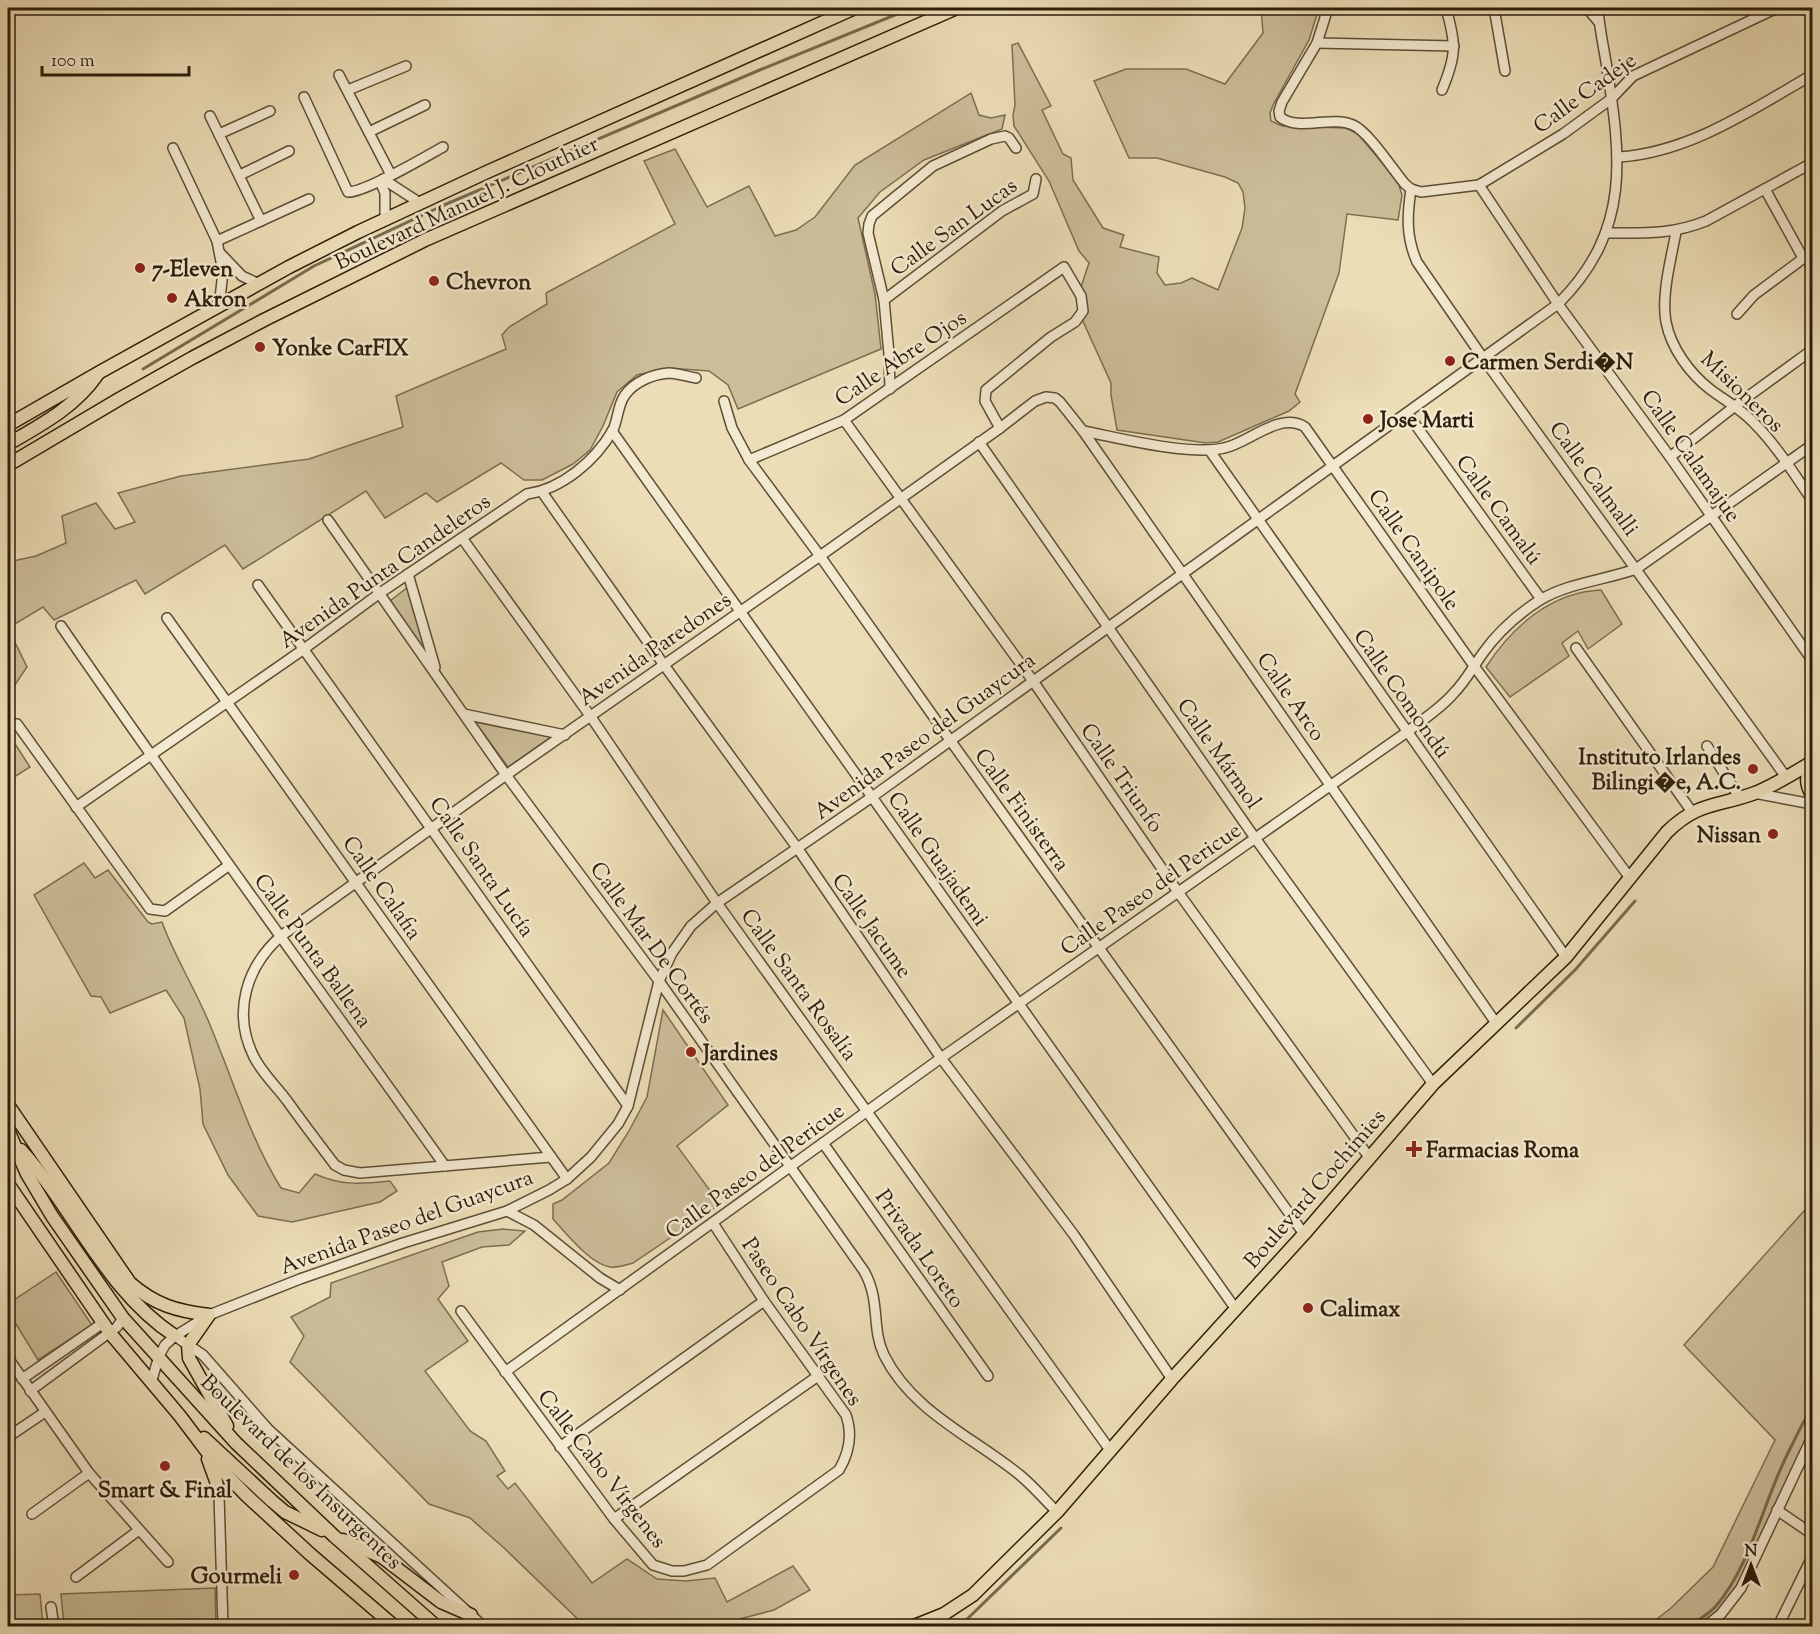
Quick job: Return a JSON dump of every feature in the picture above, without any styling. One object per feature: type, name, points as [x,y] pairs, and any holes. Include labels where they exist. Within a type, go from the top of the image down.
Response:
[{"type":"main road","name":"Boulevard Manuel J. Clouthier","points":[[8,425],[259,284],[385,219],[855,8]]},
{"type":"main road","name":"Boulevard Manuel J. Clouthier","points":[[8,465],[203,352],[425,240],[957,8]]},
{"type":"main road","points":[[8,444],[71,405],[86,391],[100,372]]},
{"type":"main road","points":[[1812,763],[1806,778],[1812,795]]},
{"type":"main road","name":"Boulevard Cochimies","points":[[914,1626],[944,1614],[974,1595],[1057,1512],[1235,1308],[1304,1234],[1433,1084],[1566,957],[1667,832],[1692,812],[1754,793],[1812,763]]},
{"type":"main road","points":[[8,1105],[130,1283],[141,1293],[170,1309],[209,1315],[188,1345],[191,1365],[236,1443]]},
{"type":"main road","points":[[9,1136],[45,1178],[116,1281],[150,1319],[175,1336]]},
{"type":"main road","name":"Boulevard de los Insurgentes","points":[[9,1136],[27,1174],[52,1216],[123,1318],[236,1443],[334,1536],[436,1626]]},
{"type":"main road","name":"Boulevard de los Insurgentes","points":[[8,1184],[106,1328],[180,1416],[217,1465],[246,1495],[394,1626]]},
{"type":"main road","points":[[180,1416],[285,1512],[382,1557],[441,1602],[471,1615]]},
{"type":"main road","points":[[205,1449],[219,1495]]},
{"type":"street","points":[[1328,8],[1317,43],[1282,102],[1280,117],[1292,122],[1352,124],[1365,134],[1411,189]]},
{"type":"street","points":[[1442,90],[1453,64],[1454,46],[1446,8]]},
{"type":"street","points":[[1494,8],[1505,71]]},
{"type":"street","name":"Calle Cadeje","points":[[1411,189],[1421,192],[1439,191],[1479,185],[1563,134],[1611,99],[1634,76],[1777,8]]},
{"type":"street","name":"Avenida Paseo del Guaycura","points":[[151,1383],[159,1356],[165,1345],[175,1336],[209,1315],[351,1261],[507,1211],[567,1179],[606,1142],[628,1106],[659,981],[681,938],[717,903],[872,797],[1558,304],[1583,277],[1606,233],[1615,196],[1618,157],[1611,99],[1594,9]]},
{"type":"street","points":[[1317,43],[1454,46]]},
{"type":"street","points":[[348,90],[406,66]]},
{"type":"street","points":[[339,75],[369,132],[387,177],[420,203]]},
{"type":"street","points":[[1618,157],[1666,150],[1751,111],[1812,75]]},
{"type":"street","points":[[304,97],[348,192],[387,177],[443,147]]},
{"type":"street","points":[[369,132],[425,105]]},
{"type":"street","points":[[219,134],[270,111]]},
{"type":"street","points":[[210,116],[261,221]]},
{"type":"street","points":[[890,389],[884,300],[868,233],[868,224],[872,216],[933,166],[991,139],[1005,136],[1010,138],[1016,148]]},
{"type":"street","points":[[173,148],[217,241],[223,272],[219,307]]},
{"type":"street","points":[[240,175],[289,151]]},
{"type":"street","points":[[1606,233],[1676,232],[1706,221],[1812,163]]},
{"type":"street","points":[[385,219],[385,193],[382,186],[387,177]]},
{"type":"street","name":"Calle San Lucas","points":[[884,300],[1002,211],[1033,194],[1036,179]]},
{"type":"street","name":"Calle Calamajue","points":[[1479,185],[1558,304],[1670,457],[1812,660]]},
{"type":"street","name":"Calle Calmalli","points":[[1411,189],[1406,218],[1411,248],[1417,262],[1483,358],[1786,777]]},
{"type":"street","points":[[1765,189],[1803,258]]},
{"type":"street","points":[[217,241],[309,199]]},
{"type":"street","name":"Misioneros","points":[[1676,232],[1666,294],[1666,324],[1675,347],[1691,371],[1709,388],[1735,406],[1764,434],[1812,500]]},
{"type":"street","points":[[1737,314],[1754,295],[1812,252]]},
{"type":"street","points":[[219,253],[242,276],[259,284]]},
{"type":"street","name":"Calle Abre Ojos","points":[[749,460],[844,420],[1064,267],[1081,296],[1084,306],[1081,316],[986,390],[985,401],[1000,428]]},
{"type":"street","points":[[1670,457],[1812,350]]},
{"type":"street","name":"Avenida Punta Candeleros","points":[[76,807],[304,650],[380,593],[527,494],[542,492],[580,470],[612,431],[624,396],[640,381],[669,373],[696,378]]},
{"type":"street","name":"Avenida Paredones","points":[[445,1166],[360,1173],[344,1170],[330,1158],[255,1058],[244,1028],[243,1005],[257,963],[268,947],[506,775],[820,556],[1035,401],[1050,396]]},
{"type":"street","name":"Calle Arco","points":[[1050,396],[1060,402],[1083,431],[1496,1023]]},
{"type":"street","name":"Calle Finisterra","points":[[724,401],[732,428],[749,460],[1304,1234]]},
{"type":"street","name":"Calle Camalú","points":[[1407,413],[1542,599]]},
{"type":"street","name":"Calle Triunfo","points":[[844,420],[1033,681],[1178,892],[1368,1157]]},
{"type":"street","name":"Calle Canipole","points":[[1083,431],[1170,447],[1210,451],[1227,448],[1278,424],[1299,423],[1310,432],[1474,666],[1630,878]]},
{"type":"street","name":"Calle Guajademi","points":[[612,431],[1235,1308]]},
{"type":"street","name":"Calle Mármol","points":[[979,442],[1255,838],[1433,1084]]},
{"type":"street","name":"Calle Paseo del Pericue","points":[[505,1371],[1018,1003],[1407,732],[1451,697],[1497,636],[1516,618],[1542,599],[1636,569],[1812,445]]},
{"type":"street","name":"Calle Comondú","points":[[1210,451],[1566,957]]},
{"type":"street","name":"Calle Jacume","points":[[542,492],[798,849],[941,1058],[1074,1235],[1172,1379]]},
{"type":"street","name":"Calle Mar De Cortés","points":[[328,520],[506,775],[659,981],[870,1281],[876,1304],[877,1330],[884,1354],[900,1380],[926,1406],[1021,1476],[1057,1512]]},
{"type":"street","name":"Calle Santa Rosalía","points":[[462,538],[591,717],[717,903],[1110,1450]]},
{"type":"street","points":[[408,574],[437,676]]},
{"type":"street","name":"Calle Santa Lucía","points":[[258,585],[433,828],[628,1106]]},
{"type":"street","name":"Calle Calafia","points":[[167,618],[567,1179]]},
{"type":"street","name":"Calle Punta Ballena","points":[[61,626],[228,866],[281,936],[445,1166]]},
{"type":"street","points":[[1576,648],[1692,812]]},
{"type":"street","points":[[464,714],[565,735]]},
{"type":"street","points":[[17,724],[150,909],[165,911],[228,866]]},
{"type":"street","points":[[1707,746],[1739,797]]},
{"type":"street","points":[[1754,793],[1812,804]]},
{"type":"street","name":"Privada Loreto","points":[[823,1143],[988,1376]]},
{"type":"street","points":[[445,1166],[551,1157]]},
{"type":"street","points":[[507,1211],[534,1225],[600,1278],[620,1290]]},
{"type":"street","name":"Paseo Cabo Vírgenes","points":[[713,1223],[764,1301],[846,1415],[850,1425],[849,1444]]},
{"type":"street","points":[[560,1447],[764,1301]]},
{"type":"street","name":"Calle Cabo Vírgenes","points":[[461,1311],[614,1519],[653,1565],[672,1571],[696,1569],[707,1565],[839,1470],[846,1458],[849,1444]]},
{"type":"street","points":[[22,1379],[106,1328],[121,1323],[123,1318]]},
{"type":"street","points":[[30,1391],[62,1368],[106,1328]]},
{"type":"street","points":[[175,1336],[207,1360],[268,1429],[483,1626]]},
{"type":"street","points":[[55,1357],[62,1368]]},
{"type":"street","points":[[8,1358],[89,1473],[168,1562]]},
{"type":"street","points":[[614,1519],[818,1376]]},
{"type":"street","points":[[8,1437],[45,1412]]},
{"type":"street","points":[[1706,1626],[1721,1614],[1741,1588],[1812,1437]]},
{"type":"street","points":[[32,1514],[89,1473]]},
{"type":"street","points":[[219,1495],[223,1626]]},
{"type":"street","points":[[1777,1510],[1812,1534]]},
{"type":"street","points":[[76,1577],[139,1530]]},
{"type":"street","points":[[1781,1620],[1812,1557]]},
{"type":"street","points":[[51,1607],[54,1626]]},
{"type":"shaded area","points":[[1261,8],[1319,8],[1309,40],[1273,105],[1270,113],[1271,121],[1282,126],[1346,128],[1358,134],[1398,182],[1402,195],[1398,220],[1347,214],[1339,273],[1295,394],[1300,402],[1289,411],[1218,442],[1206,443],[1117,430],[1111,383],[1081,317],[1081,287],[1089,263],[1079,251],[1049,181],[1014,126],[1012,45],[1018,43],[1051,106],[1042,110],[1063,154],[1071,158],[1073,180],[1103,228],[1124,235],[1120,247],[1159,257],[1157,273],[1165,285],[1181,283],[1192,278],[1218,290],[1242,228],[1245,208],[1243,192],[1238,183],[1225,177],[1157,158],[1129,158],[1094,81],[1126,69],[1186,69],[1225,84],[1263,33]]},
{"type":"shaded area","points":[[971,93],[979,115],[991,118],[1005,115],[1002,129],[924,160],[880,192],[858,218],[875,294],[881,349],[738,409],[728,385],[709,371],[668,368],[637,375],[617,392],[590,450],[573,464],[542,480],[524,480],[501,463],[437,502],[426,493],[385,518],[366,491],[243,569],[225,545],[145,594],[136,580],[54,620],[43,607],[8,628],[8,562],[36,556],[66,543],[62,516],[96,503],[115,529],[135,522],[118,493],[181,476],[309,459],[403,427],[396,396],[506,349],[502,335],[509,327],[547,304],[546,293],[675,224],[644,161],[675,149],[707,207],[749,186],[775,236],[796,230],[815,217],[855,165]]},
{"type":"shaded area","points":[[408,587],[428,655],[390,601]]},
{"type":"shaded area","points":[[1601,590],[1622,624],[1588,649],[1578,631],[1562,643],[1569,656],[1510,697],[1486,667],[1496,652],[1534,614],[1549,605],[1583,592]]},
{"type":"shaded area","points":[[8,628],[27,667],[8,695]]},
{"type":"shaded area","points":[[475,722],[551,737],[508,767]]},
{"type":"shaded area","points":[[8,733],[30,767],[8,781]]},
{"type":"shaded area","points":[[84,863],[95,878],[108,870],[148,922],[152,924],[162,922],[204,1012],[251,1129],[281,1188],[299,1193],[315,1174],[334,1181],[352,1183],[390,1181],[397,1191],[380,1202],[292,1222],[258,1216],[228,1175],[203,1124],[200,1089],[184,1018],[166,990],[110,1013],[101,997],[91,996],[34,895]]},
{"type":"shaded area","points":[[663,1010],[728,1105],[677,1146],[720,1204],[633,1263],[610,1267],[602,1265],[579,1248],[553,1219],[553,1204],[562,1200],[609,1163],[629,1131],[647,1097]]},
{"type":"shaded area","points":[[1812,1202],[1812,1437],[1741,1588],[1706,1626],[1648,1626],[1671,1608],[1713,1567],[1775,1440],[1684,1345]]},
{"type":"shaded area","points":[[503,1229],[525,1231],[509,1245],[482,1247],[442,1262],[449,1286],[438,1299],[468,1341],[425,1371],[470,1431],[486,1441],[505,1471],[497,1476],[508,1489],[515,1483],[592,1583],[627,1559],[657,1579],[686,1581],[715,1578],[727,1602],[793,1566],[810,1590],[774,1610],[713,1626],[585,1626],[470,1518],[429,1504],[290,1362],[304,1336],[291,1317],[330,1297],[331,1283],[478,1232]]},
{"type":"shaded area","points":[[56,1272],[92,1325],[38,1360],[8,1311],[8,1304]]},
{"type":"shaded area","points":[[215,1588],[216,1626],[64,1626],[61,1594]]},
{"type":"shaded area","points":[[40,1594],[43,1626],[8,1626],[8,1595]]},
{"type":"waterway","points":[[143,369],[314,266],[444,205],[762,69],[912,8]]},
{"type":"waterway","points":[[1516,1028],[1575,970],[1635,901]]},
{"type":"waterway","points":[[1690,1626],[1716,1606],[1739,1571],[1781,1468],[1802,1424],[1812,1410]]},
{"type":"waterway","points":[[961,1625],[1061,1528]]},
{"type":"place","name":"7-Eleven","points":[[140,268]]},
{"type":"place","name":"Chevron","points":[[434,281]]},
{"type":"place","name":"Akron","points":[[172,298]]},
{"type":"place","name":"Yonke CarFIX","points":[[260,347]]},
{"type":"place","name":"Carmen Serdi�N","points":[[1450,361]]},
{"type":"place","name":"Jose Marti","points":[[1368,419]]},
{"type":"place","name":"Instituto Irlandes Bilingi�e, A.C.","points":[[1753,769]]},
{"type":"place","name":"Nissan","points":[[1773,834]]},
{"type":"place","name":"Jardines","points":[[691,1052]]},
{"type":"place","name":"Farmacias Roma","points":[[1414,1149]]},
{"type":"place","name":"Calimax","points":[[1308,1308]]},
{"type":"place","name":"Smart & Final","points":[[165,1466]]},
{"type":"place","name":"Gourmeli","points":[[294,1575]]}]
